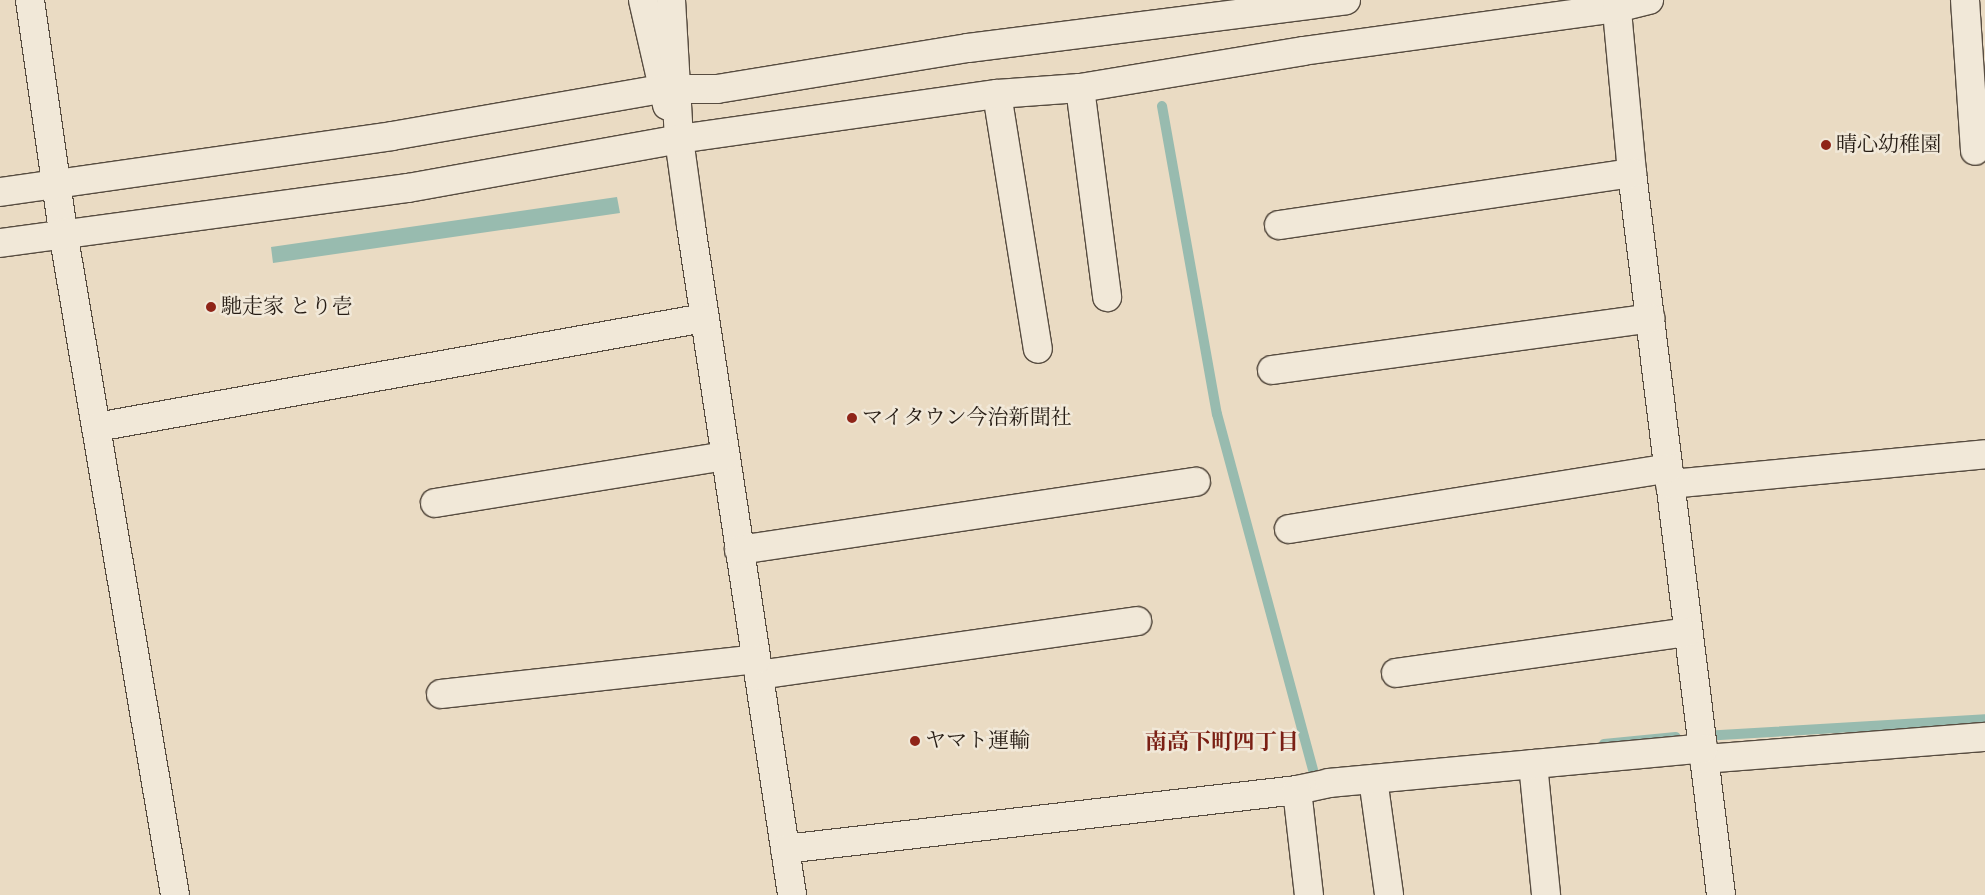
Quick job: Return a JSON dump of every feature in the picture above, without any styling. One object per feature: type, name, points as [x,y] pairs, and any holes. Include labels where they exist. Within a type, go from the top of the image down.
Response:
[{"type":"street","points":[[30,0],[58,181],[63,232],[175,895]]},
{"type":"street","points":[[643,0],[670,88],[680,139],[704,318],[792,895]]},
{"type":"street","points":[[670,88],[671,0]]},
{"type":"street","points":[[0,192],[58,181],[392,136],[670,88],[717,89],[968,48],[1346,0]]},
{"type":"street","points":[[0,243],[63,232],[408,188],[680,139],[997,94],[1080,88],[1303,51],[1648,0]]},
{"type":"street","points":[[1965,0],[1975,151]]},
{"type":"street","points":[[1616,4],[1632,173],[1721,895]]},
{"type":"street","points":[[1080,88],[1107,297]]},
{"type":"street","points":[[997,94],[1038,349]]},
{"type":"street","points":[[1279,224],[1632,173]]},
{"type":"street","points":[[97,427],[704,318]]},
{"type":"street","points":[[1272,370],[1650,318]]},
{"type":"street","points":[[1289,529],[1669,476],[1985,454]]},
{"type":"street","points":[[435,503],[725,456]]},
{"type":"street","points":[[739,550],[1196,482]]},
{"type":"street","points":[[441,694],[757,667],[1136,621]]},
{"type":"street","points":[[1396,673],[1688,632]]},
{"type":"street","points":[[785,849],[1297,790],[1373,779],[1533,764],[1985,737]]},
{"type":"street","points":[[1533,764],[1546,895]]},
{"type":"street","points":[[1373,779],[1389,895]]},
{"type":"street","points":[[1297,790],[1309,895]]},
{"type":"water","points":[[617,197],[620,213],[273,263],[271,247]]},
{"type":"waterway","points":[[1162,106],[1217,414],[1315,776],[1324,775]]},
{"type":"waterway","points":[[1703,736],[1985,719]]},
{"type":"waterway","points":[[1604,744],[1676,737]]},
{"type":"place","name":"晴心幼稚園","points":[[1826,145]]},
{"type":"place","name":"馳走家 とり壱","points":[[211,307]]},
{"type":"place","name":"マイタウン今治新聞社","points":[[852,418]]},
{"type":"place","name":"ヤマト運輸","points":[[915,741]]},
{"type":"district","name":"南高下町四丁目","points":[[1222,743]]}]
